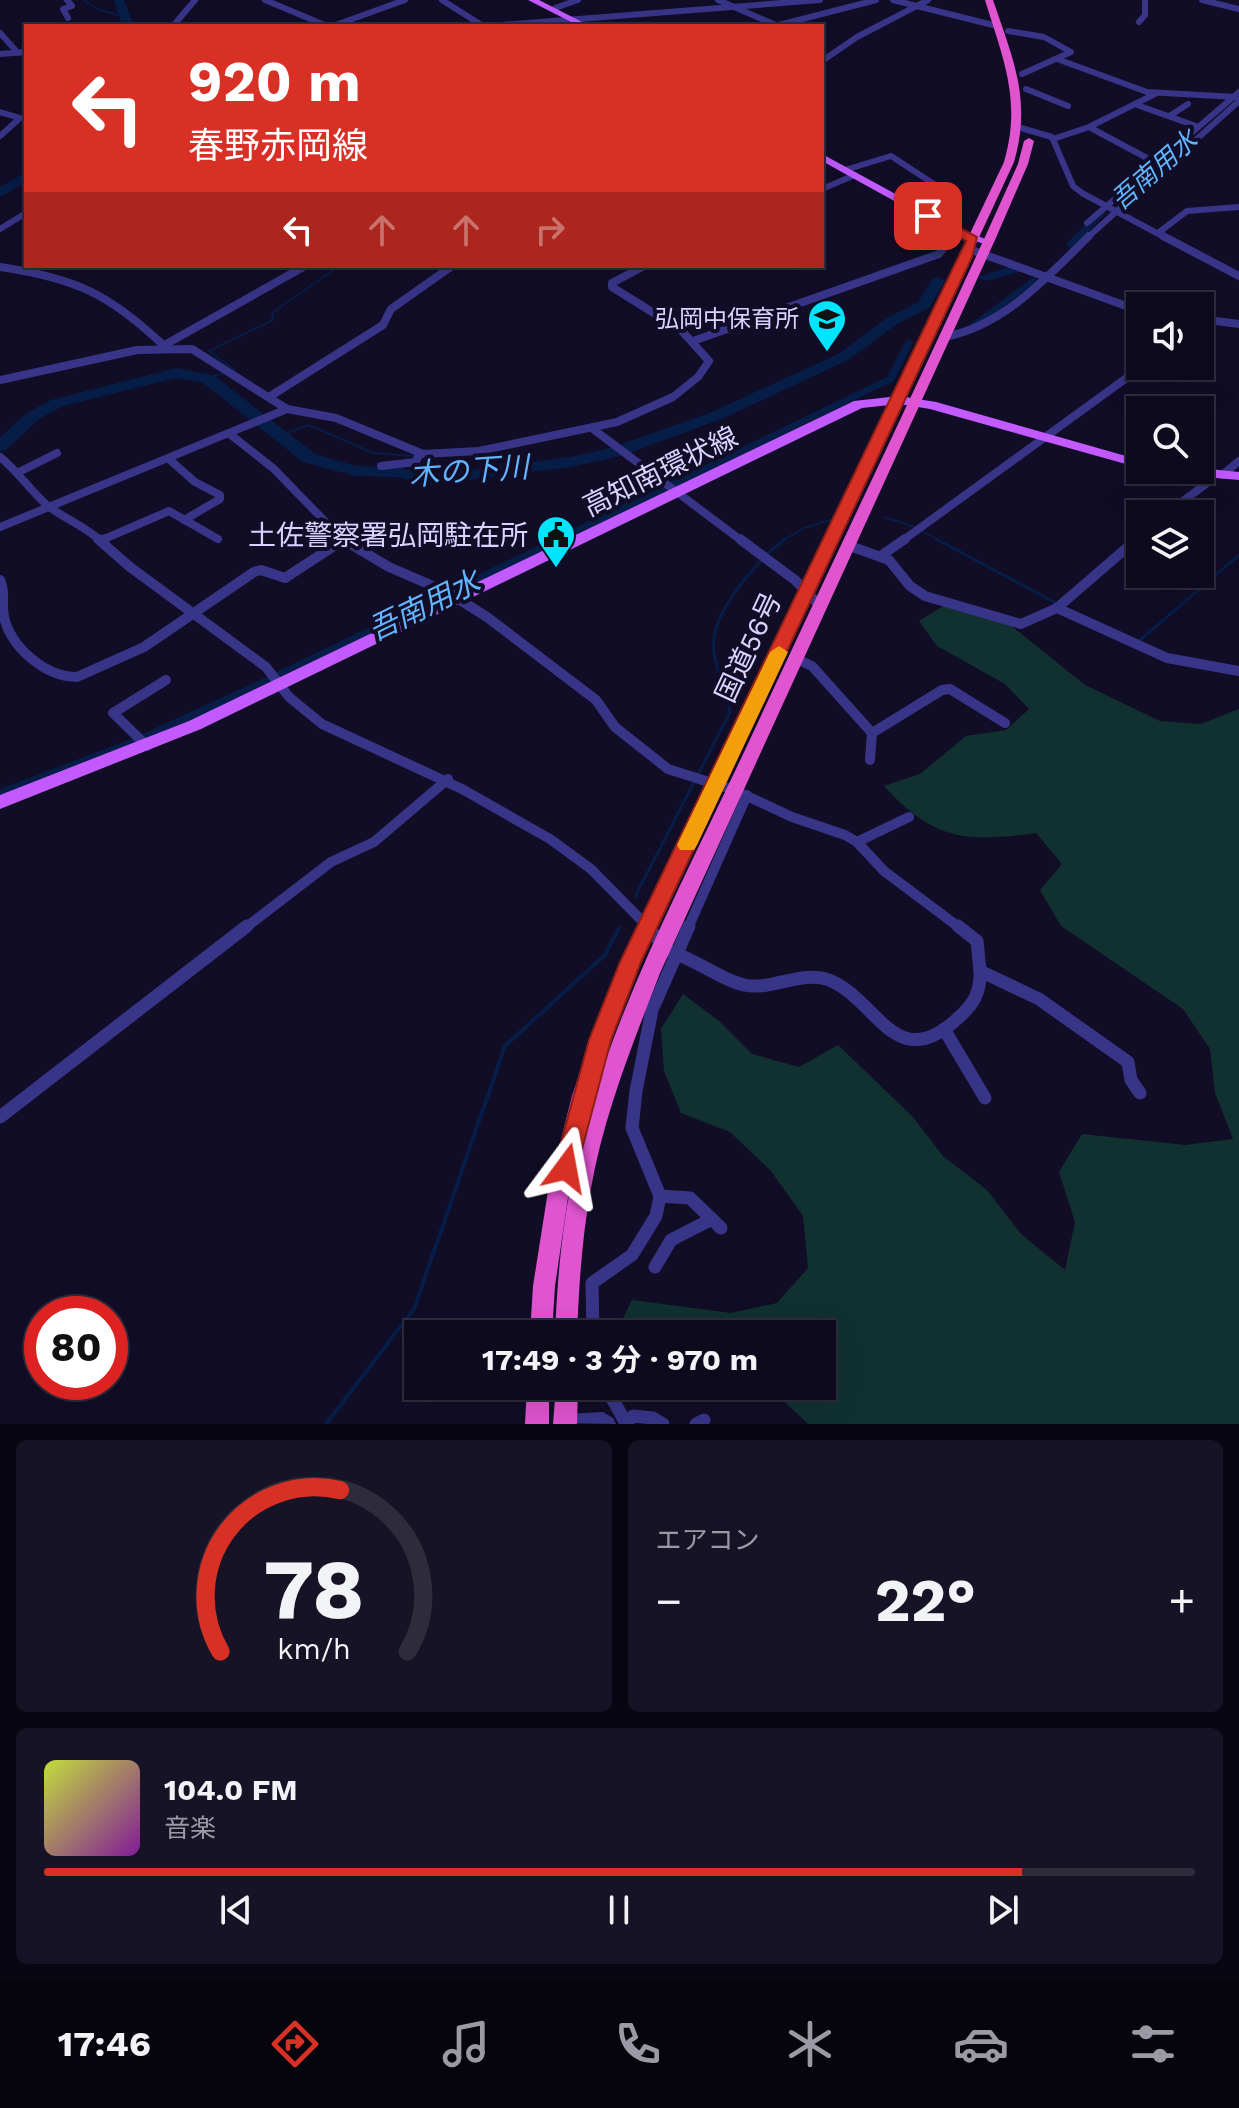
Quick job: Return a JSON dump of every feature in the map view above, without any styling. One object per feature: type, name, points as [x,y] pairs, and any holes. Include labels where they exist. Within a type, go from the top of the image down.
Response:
[{"type":"highway","name":"国道56号","points":[[566,1320],[578,1212],[597,1123],[621,1047],[740,792],[794,658],[847,545],[907,401],[978,246],[1023,164],[1026,129],[1024,82],[989,0]]},
{"type":"highway","name":"国道56号","points":[[998,0],[1026,129]]},
{"type":"highway","name":"国道56号","points":[[541,1320],[555,1219],[577,1118],[600,1040],[647,925],[717,785],[807,592],[944,337],[978,246]]},
{"type":"highway","points":[[537,1424],[538,1400]]},
{"type":"highway","points":[[565,1424],[566,1400]]},
{"type":"main road","points":[[532,0],[555,8],[583,24]]},
{"type":"main road","points":[[824,158],[978,246]]},
{"type":"main road","name":"高知南環状線","points":[[0,802],[147,746],[453,595],[859,404],[907,401],[1126,460]]},
{"type":"main road","points":[[1215,475],[1239,476]]},
{"type":"street","points":[[67,0],[72,6],[63,9],[68,18]]},
{"type":"street","points":[[175,24],[195,0]]},
{"type":"street","points":[[265,0],[325,24]]},
{"type":"street","points":[[336,24],[405,0]]},
{"type":"street","points":[[442,0],[483,24]]},
{"type":"street","points":[[555,8],[578,0]]},
{"type":"street","points":[[718,0],[774,24]]},
{"type":"street","points":[[511,24],[820,0]]},
{"type":"street","points":[[786,24],[876,0]]},
{"type":"street","points":[[893,0],[1039,36],[1071,52],[1024,82],[1068,106]]},
{"type":"street","points":[[824,60],[857,37],[928,0]]},
{"type":"street","points":[[1139,22],[1145,15],[1145,0]]},
{"type":"street","points":[[1202,0],[1239,9]]},
{"type":"street","points":[[961,19],[1039,36]]},
{"type":"street","points":[[0,33],[22,52]]},
{"type":"street","points":[[0,54],[22,52]]},
{"type":"street","points":[[1057,59],[1156,93],[1237,97]]},
{"type":"street","points":[[1053,139],[1089,127],[1156,93]]},
{"type":"street","points":[[1087,223],[1163,166],[1226,112],[1237,97]]},
{"type":"street","points":[[944,337],[966,335],[1047,278],[1109,207],[1155,162],[1196,126],[1237,97]]},
{"type":"street","points":[[1171,115],[1188,104]]},
{"type":"street","points":[[1137,105],[1196,126]]},
{"type":"street","points":[[0,112],[20,118],[0,136]]},
{"type":"street","points":[[1226,112],[1239,117]]},
{"type":"street","points":[[1089,127],[1163,166]]},
{"type":"street","points":[[1026,129],[1048,134],[1053,139],[1073,186],[1239,276]]},
{"type":"street","points":[[824,188],[891,156],[937,186]]},
{"type":"street","points":[[1158,233],[1187,211],[1239,207]]},
{"type":"street","points":[[0,229],[24,214]]},
{"type":"street","points":[[693,341],[939,254],[956,231]]},
{"type":"street","points":[[978,246],[1047,278],[1126,306]]},
{"type":"street","points":[[0,267],[32,272],[99,293],[117,303],[162,345],[192,349],[287,409],[336,418],[368,433],[397,441],[419,454],[479,451],[593,429],[646,412],[673,397],[698,377],[709,361],[706,352],[612,287],[612,283],[640,268]]},
{"type":"street","points":[[0,380],[162,345],[220,316],[302,268]]},
{"type":"street","points":[[269,397],[383,325],[391,309],[449,268]]},
{"type":"street","points":[[1214,322],[1239,324]]},
{"type":"street","points":[[882,555],[1126,379]]},
{"type":"street","points":[[0,527],[134,471],[231,435],[287,409]]},
{"type":"street","points":[[593,429],[807,592],[819,605]]},
{"type":"street","points":[[0,457],[19,472],[48,506],[63,511],[102,540],[130,567],[277,680],[293,701],[322,724],[448,779],[515,815],[557,844],[647,925],[666,949],[700,961],[746,986],[810,977],[826,979],[855,998],[896,1039],[913,1041],[944,1029],[977,1001],[980,971],[977,941],[884,871],[857,842],[740,792],[668,769],[615,727],[596,700],[509,633],[453,595],[389,567],[343,540],[274,469],[231,435]]},
{"type":"street","points":[[19,472],[57,453]]},
{"type":"street","points":[[381,466],[409,464],[419,454]]},
{"type":"street","points":[[170,460],[195,482],[220,495],[220,499],[184,520]]},
{"type":"street","points":[[1185,500],[1215,475],[1239,461]]},
{"type":"street","points":[[102,540],[169,511],[218,539]]},
{"type":"street","points":[[0,580],[4,588],[3,615],[15,646],[66,677],[88,673],[144,647],[254,572],[261,570],[285,578],[343,540]]},
{"type":"street","points":[[847,545],[882,555],[894,564],[911,588],[945,603],[993,613],[1021,624],[1059,606],[1126,548]]},
{"type":"street","points":[[1059,606],[1162,657],[1207,670],[1239,671]]},
{"type":"street","points":[[794,658],[812,666],[872,733],[870,760]]},
{"type":"street","points":[[147,746],[113,713],[166,680]]},
{"type":"street","points":[[872,733],[942,690],[950,689],[1005,723]]},
{"type":"street","points":[[0,1117],[331,862],[374,842],[448,779]]},
{"type":"street","points":[[857,842],[909,817]]},
{"type":"street","points":[[593,1320],[592,1283],[632,1255],[656,1216],[660,1196],[632,1128],[636,1091],[666,949]]},
{"type":"street","points":[[980,971],[1039,999],[1128,1062],[1131,1080],[1140,1093]]},
{"type":"street","points":[[944,1029],[985,1098]]},
{"type":"street","points":[[655,1267],[671,1240],[716,1224],[690,1198],[660,1196]]},
{"type":"street","points":[[613,1400],[626,1424],[633,1416],[653,1418],[663,1424]]},
{"type":"street","points":[[565,1424],[603,1421],[607,1424]]},
{"type":"green space","points":[[943,606],[1003,619],[1085,685],[1160,721],[1201,724],[1239,709],[1239,1424],[808,1424],[783,1400],[836,1400],[836,1320],[622,1320],[632,1300],[731,1313],[777,1303],[808,1268],[803,1216],[771,1171],[730,1132],[681,1113],[664,1071],[661,1029],[683,994],[719,1021],[752,1054],[799,1067],[838,1045],[912,1116],[943,1156],[987,1190],[1021,1234],[1065,1270],[1075,1222],[1059,1172],[1082,1134],[1185,1145],[1233,1139],[1215,1093],[1210,1049],[1183,1009],[1061,926],[1040,890],[1062,864],[1036,833],[990,837],[952,834],[919,818],[884,786],[920,774],[966,736],[1006,730],[1029,709],[1005,684],[937,646],[919,621]]},
{"type":"waterway","points":[[83,0],[99,10],[125,17]]},
{"type":"waterway","points":[[119,0],[127,24]]},
{"type":"waterway","points":[[0,193],[24,177]]},
{"type":"waterway","name":"吾南用水","points":[[1070,245],[1102,213]]},
{"type":"waterway","points":[[231,371],[235,370],[209,351],[273,320],[272,313],[336,268]]},
{"type":"waterway","name":"木の下川","points":[[985,277],[1015,269]]},
{"type":"waterway","name":"吾南用水","points":[[972,327],[1035,280]]},
{"type":"waterway","name":"木の下川","points":[[0,446],[33,416],[57,403],[176,373],[207,378],[309,458],[355,471],[398,472],[427,480],[570,462],[615,452],[718,415],[843,357],[892,321],[924,305],[938,281]]},
{"type":"waterway","name":"吾南用水","points":[[0,794],[140,740],[264,683],[891,379],[909,342]]},
{"type":"waterway","points":[[207,378],[224,373]]},
{"type":"waterway","points":[[282,435],[309,425],[373,453],[413,456]]},
{"type":"waterway","points":[[884,517],[915,527]]},
{"type":"waterway","points":[[784,540],[804,528],[831,520]]},
{"type":"waterway","points":[[922,531],[940,541]]},
{"type":"waterway","points":[[936,539],[1056,603]]},
{"type":"waterway","points":[[635,897],[730,712],[714,652],[719,621],[749,574],[784,540]]},
{"type":"waterway","points":[[1139,641],[1239,555]]},
{"type":"waterway","points":[[326,1424],[414,1309],[505,1046],[605,955],[619,928]]},
{"type":"slow traffic","points":[[687,845],[779,652]]},
{"type":"place","name":"弘岡中保育所","points":[[827,353]]},
{"type":"place","name":"土佐警察署弘岡駐在所","points":[[556,569]]},
{"type":"route","points":[[566,1168],[600,1040],[630,962],[717,785],[973,239],[928,216]]}]
